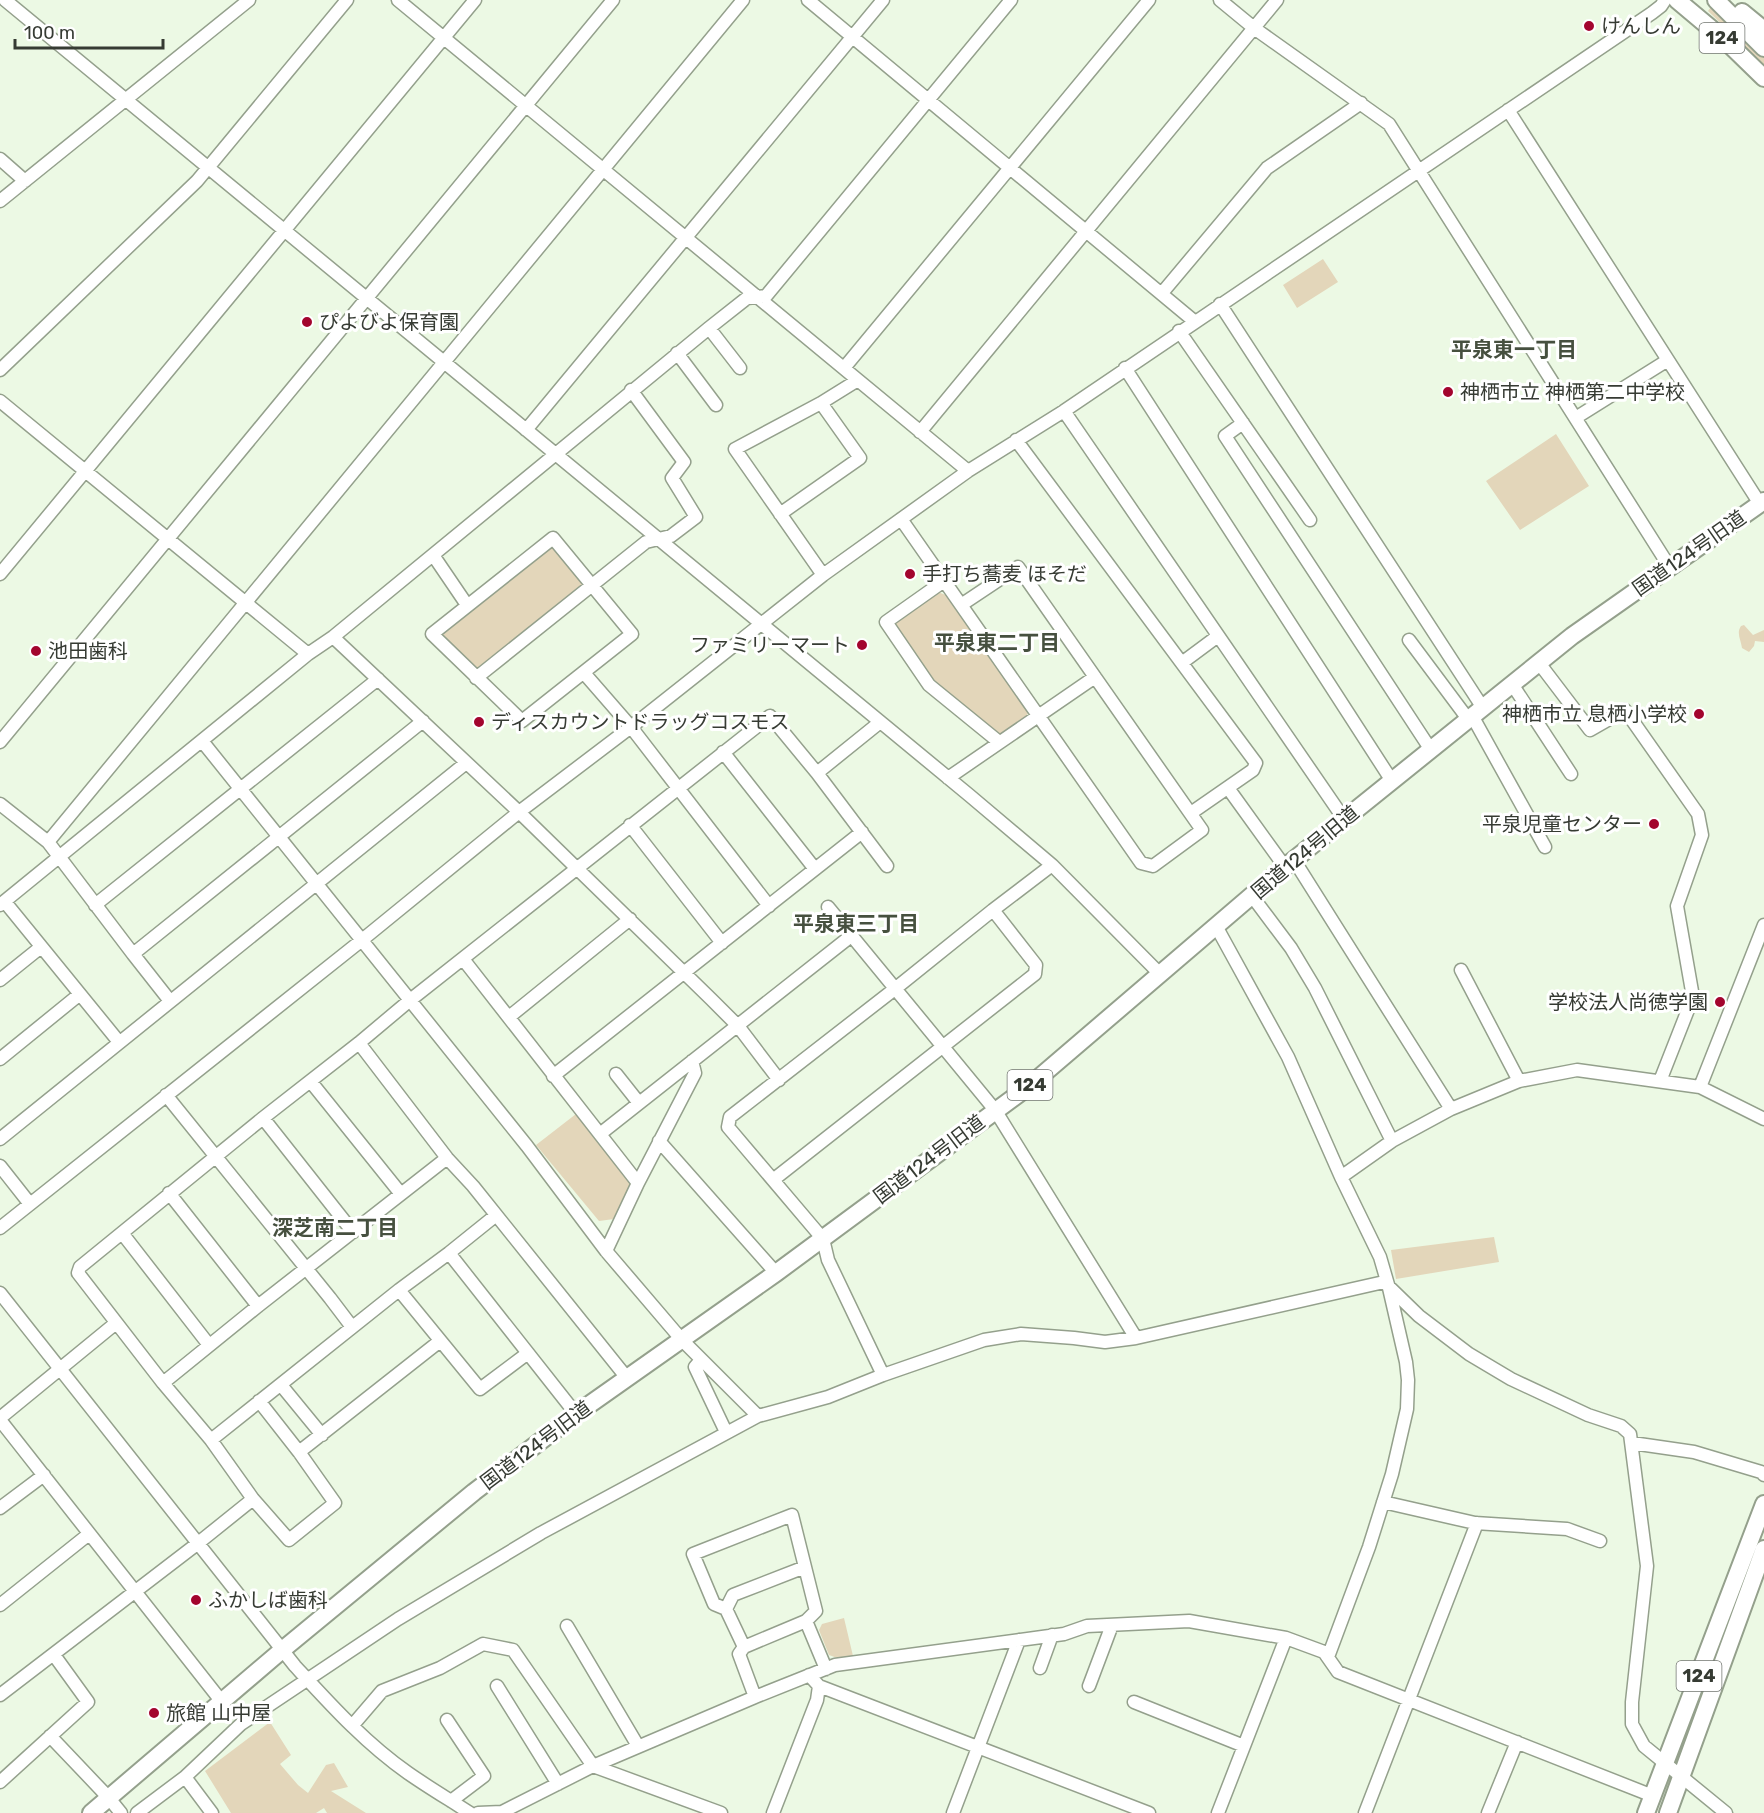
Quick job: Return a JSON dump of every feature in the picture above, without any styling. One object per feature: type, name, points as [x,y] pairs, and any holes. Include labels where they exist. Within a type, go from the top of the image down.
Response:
[{"type":"highway","name":"124","points":[[1677,0],[1727,42],[1764,78]]},
{"type":"highway","name":"124","points":[[1716,0],[1764,48]]},
{"type":"highway","name":"124","points":[[1727,0],[1764,30]]},
{"type":"highway","name":"国道124号旧道","points":[[91,1813],[281,1651],[474,1492],[576,1414],[823,1239],[1028,1087],[1344,819],[1572,636],[1762,502]]},
{"type":"highway","name":"124","points":[[1646,1813],[1764,1504]]},
{"type":"highway","name":"124","points":[[1668,1813],[1764,1549]]},
{"type":"street","points":[[4,0],[1052,865],[1160,974]]},
{"type":"street","points":[[0,201],[249,0]]},
{"type":"street","points":[[0,370],[197,181],[347,0]]},
{"type":"street","points":[[398,0],[968,471]]},
{"type":"street","points":[[0,574],[475,0]]},
{"type":"street","points":[[0,742],[613,0]]},
{"type":"street","points":[[48,842],[743,0]]},
{"type":"street","points":[[808,0],[1194,321]]},
{"type":"street","points":[[526,430],[883,0]]},
{"type":"street","points":[[119,1042],[2,903],[308,654],[333,637],[677,353],[747,298],[766,296],[1011,0]]},
{"type":"street","points":[[844,368],[1149,0]]},
{"type":"street","points":[[1220,0],[1254,28],[1389,124],[1577,417],[1669,566]]},
{"type":"street","points":[[920,432],[1277,0]]},
{"type":"street","points":[[0,1228],[519,812],[631,727],[823,575],[968,471],[1064,411],[1652,13],[1665,0]]},
{"type":"street","points":[[1162,293],[1267,168],[1360,103]]},
{"type":"street","points":[[1508,110],[1762,502]]},
{"type":"street","points":[[0,159],[26,181]]},
{"type":"street","points":[[1220,304],[1483,708]]},
{"type":"street","points":[[709,328],[740,368]]},
{"type":"street","points":[[1179,331],[1310,520]]},
{"type":"street","points":[[677,353],[716,405]]},
{"type":"street","points":[[1577,417],[1668,360]]},
{"type":"street","points":[[1125,368],[1392,781]]},
{"type":"street","points":[[823,575],[735,449],[821,403],[858,380]]},
{"type":"street","points":[[476,678],[646,542],[671,536],[696,517],[672,478],[684,462],[631,390]]},
{"type":"street","points":[[0,401],[308,654]]},
{"type":"street","points":[[780,514],[860,458],[821,403]]},
{"type":"street","points":[[1064,411],[1344,819]]},
{"type":"street","points":[[1243,423],[1226,436],[1431,750]]},
{"type":"street","points":[[1016,440],[1256,763],[1253,770],[1191,813]]},
{"type":"street","points":[[902,519],[944,581],[1038,717],[1141,863],[1153,866],[1202,830],[1018,567],[961,605]]},
{"type":"street","points":[[553,538],[632,634],[522,722],[432,634],[468,605],[553,538]]},
{"type":"street","points":[[433,555],[468,605]]},
{"type":"street","points":[[944,581],[886,622],[929,685],[999,742]]},
{"type":"street","points":[[1183,662],[1218,636]]},
{"type":"street","points":[[333,637],[519,812],[738,1026],[778,1080]]},
{"type":"street","points":[[1409,640],[1468,719],[1475,721],[1545,848]]},
{"type":"street","points":[[1539,663],[1590,730],[1625,710],[1698,814],[1702,835],[1677,906],[1693,997],[1660,1081]]},
{"type":"street","points":[[584,673],[631,727],[769,906]]},
{"type":"street","points":[[948,778],[1095,676]]},
{"type":"street","points":[[95,905],[378,679]]},
{"type":"street","points":[[1512,684],[1571,774]]},
{"type":"street","points":[[259,1401],[336,1503],[289,1540],[253,1499],[211,1440],[116,1323],[78,1273],[80,1267],[409,1001],[771,716],[887,866]]},
{"type":"street","points":[[133,954],[423,721]]},
{"type":"street","points":[[817,773],[879,723]]},
{"type":"street","points":[[202,741],[527,1146],[606,1251],[682,1340],[758,1416]]},
{"type":"street","points":[[723,752],[815,869]]},
{"type":"street","points":[[0,1139],[466,763]]},
{"type":"street","points":[[1228,788],[1290,864],[1451,1109]]},
{"type":"street","points":[[0,804],[48,842],[170,1001]]},
{"type":"street","points":[[630,825],[722,943]]},
{"type":"street","points":[[553,1076],[862,832]]},
{"type":"street","points":[[883,1375],[828,1260],[823,1239],[728,1127],[730,1117],[1052,865]]},
{"type":"street","points":[[1252,896],[1291,948],[1316,988],[1392,1141]]},
{"type":"street","points":[[828,907],[995,1110],[1136,1338]]},
{"type":"street","points":[[773,1180],[1035,974],[1036,965],[993,910]]},
{"type":"street","points":[[509,1017],[630,919]]},
{"type":"street","points":[[1700,1087],[1764,925]]},
{"type":"street","points":[[1216,926],[1288,1057],[1341,1177],[1380,1257],[1406,1362],[1407,1409],[1392,1474],[1328,1657]]},
{"type":"street","points":[[600,1134],[851,936]]},
{"type":"street","points":[[0,980],[41,947]]},
{"type":"street","points":[[464,959],[638,1183]]},
{"type":"street","points":[[1461,970],[1519,1081]]},
{"type":"street","points":[[0,1059],[80,994]]},
{"type":"street","points":[[359,1043],[447,1158],[473,1186],[627,1378]]},
{"type":"street","points":[[606,1251],[695,1073],[692,1062]]},
{"type":"street","points":[[1341,1177],[1392,1141],[1451,1109],[1519,1081],[1577,1070],[1700,1087],[1764,1119]]},
{"type":"street","points":[[616,1074],[639,1103]]},
{"type":"street","points":[[311,1082],[401,1194]]},
{"type":"street","points":[[166,1095],[352,1327]]},
{"type":"street","points":[[263,1118],[353,1232]]},
{"type":"street","points":[[659,1141],[776,1273]]},
{"type":"street","points":[[163,1383],[447,1158]]},
{"type":"street","points":[[0,1166],[30,1204]]},
{"type":"street","points":[[170,1193],[258,1306]]},
{"type":"street","points":[[211,1440],[495,1216]]},
{"type":"street","points":[[123,1233],[209,1345]]},
{"type":"street","points":[[449,1253],[576,1414]]},
{"type":"street","points":[[137,1813],[185,1777],[241,1724],[398,1619],[542,1533],[758,1416],[828,1397],[984,1340],[1021,1334],[1106,1342],[1136,1338],[1384,1282],[1419,1316],[1469,1354],[1547,1397],[1621,1426],[1630,1434],[1647,1566],[1632,1702],[1632,1724],[1644,1746],[1726,1813]]},
{"type":"street","points":[[399,1290],[480,1389],[528,1353]]},
{"type":"street","points":[[0,1293],[281,1651],[306,1679],[352,1726],[407,1772],[470,1813]]},
{"type":"street","points":[[116,1323],[0,1419],[222,1702]]},
{"type":"street","points":[[299,1452],[440,1341]]},
{"type":"street","points":[[701,1360],[695,1367],[726,1432]]},
{"type":"street","points":[[281,1384],[322,1435]]},
{"type":"street","points":[[1632,1443],[1694,1452],[1734,1462],[1764,1475]]},
{"type":"street","points":[[0,1508],[44,1475]]},
{"type":"street","points":[[0,1695],[253,1499]]},
{"type":"street","points":[[1383,1502],[1477,1523],[1567,1529],[1600,1541]]},
{"type":"street","points":[[744,1647],[726,1609],[714,1604],[693,1554],[792,1515],[816,1611],[806,1621],[744,1647],[739,1654],[755,1697]]},
{"type":"street","points":[[1365,1813],[1477,1523]]},
{"type":"street","points":[[0,1605],[89,1534]]},
{"type":"street","points":[[726,1609],[733,1595],[805,1567]]},
{"type":"street","points":[[806,1621],[826,1669]]},
{"type":"street","points":[[478,1813],[502,1812],[638,1746],[835,1665],[1052,1635],[1087,1626],[1189,1621],[1286,1638],[1324,1652],[1338,1672],[1653,1796]]},
{"type":"street","points":[[1089,1686],[1112,1625]]},
{"type":"street","points":[[567,1626],[638,1746]]},
{"type":"street","points":[[1040,1668],[1052,1635]]},
{"type":"street","points":[[1218,1813],[1286,1638]]},
{"type":"street","points":[[953,1813],[1019,1640]]},
{"type":"street","points":[[352,1726],[382,1691],[440,1668],[483,1644],[513,1650],[593,1766],[721,1813]]},
{"type":"street","points":[[0,1782],[88,1702],[54,1655]]},
{"type":"street","points":[[809,1675],[819,1686],[1149,1813]]},
{"type":"street","points":[[497,1686],[558,1784]]},
{"type":"street","points":[[773,1813],[817,1700],[819,1686]]},
{"type":"street","points":[[1134,1702],[1244,1746]]},
{"type":"street","points":[[447,1720],[484,1776],[451,1801]]},
{"type":"street","points":[[50,1736],[121,1813]]},
{"type":"street","points":[[1488,1813],[1517,1742]]},
{"type":"street","points":[[185,1777],[212,1813]]},
{"type":"shaded area","points":[[1711,7],[1764,55],[1764,65],[1708,11]]},
{"type":"shaded area","points":[[1323,259],[1338,282],[1297,308],[1283,285]]},
{"type":"shaded area","points":[[1556,434],[1589,486],[1520,530],[1486,481]]},
{"type":"shaded area","points":[[552,543],[584,583],[476,671],[440,635]]},
{"type":"shaded area","points":[[938,592],[948,596],[1028,712],[1027,716],[1000,734],[930,679],[896,627],[896,622]]},
{"type":"shaded area","points":[[1744,625],[1753,635],[1764,630],[1764,642],[1755,641],[1749,652],[1742,648],[1739,637],[1741,626]]},
{"type":"shaded area","points":[[576,1114],[631,1178],[631,1185],[614,1219],[599,1221],[536,1145]]},
{"type":"shaded area","points":[[1494,1237],[1499,1262],[1396,1279],[1391,1250]]},
{"type":"shaded area","points":[[844,1618],[853,1656],[840,1659],[829,1655],[819,1630],[822,1624]]},
{"type":"shaded area","points":[[270,1722],[291,1755],[280,1764],[298,1785],[308,1793],[326,1765],[334,1763],[348,1787],[331,1791],[366,1813],[327,1813],[324,1808],[316,1813],[231,1813],[205,1771]]},
{"type":"place","name":"けんしん","points":[[1589,26]]},
{"type":"place","name":"ぴよびよ保育園","points":[[307,322]]},
{"type":"place","name":"神栖市立 神栖第二中学校","points":[[1448,392]]},
{"type":"place","name":"手打ち蕎麦 ほそだ","points":[[910,574]]},
{"type":"place","name":"ファミリーマート","points":[[862,645]]},
{"type":"place","name":"池田歯科","points":[[36,651]]},
{"type":"place","name":"神栖市立 息栖小学校","points":[[1699,714]]},
{"type":"place","name":"ディスカウントドラッグコスモス","points":[[479,722]]},
{"type":"place","name":"平泉児童センター","points":[[1654,824]]},
{"type":"place","name":"学校法人尚徳学園","points":[[1720,1002]]},
{"type":"place","name":"ふかしば歯科","points":[[196,1600]]},
{"type":"place","name":"旅館 山中屋","points":[[154,1713]]},
{"type":"district","name":"平泉東一丁目","points":[[1514,350]]},
{"type":"district","name":"平泉東二丁目","points":[[997,643]]},
{"type":"district","name":"平泉東三丁目","points":[[856,924]]},
{"type":"district","name":"深芝南二丁目","points":[[335,1228]]}]
